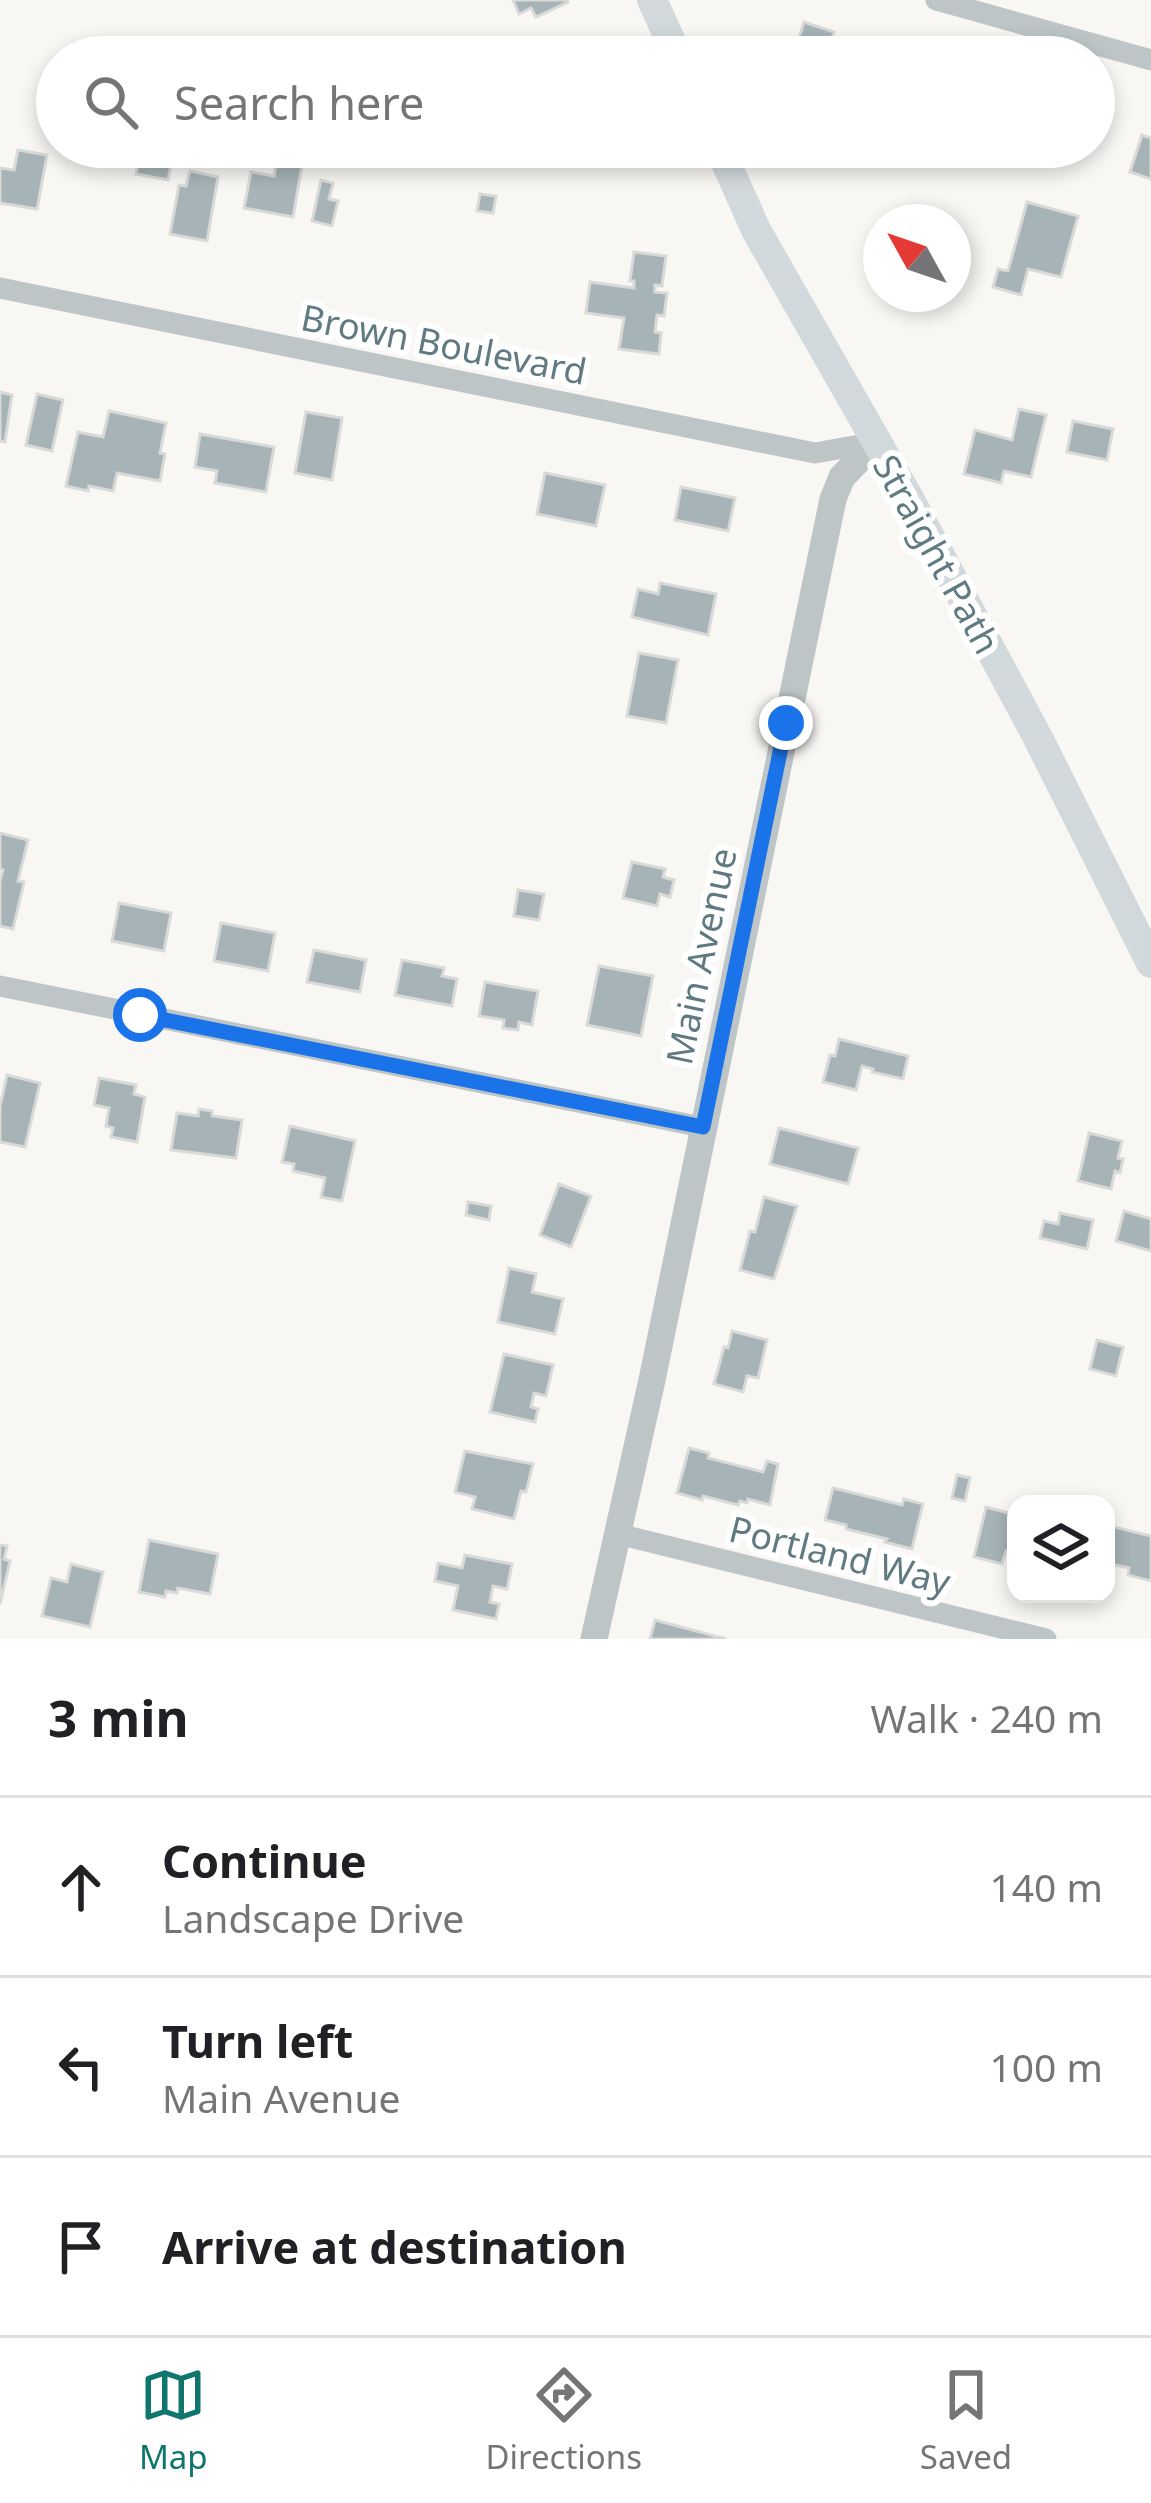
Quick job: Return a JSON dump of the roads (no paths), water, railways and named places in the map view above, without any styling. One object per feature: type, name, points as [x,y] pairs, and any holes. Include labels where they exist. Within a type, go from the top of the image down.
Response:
[{"type":"main road","points":[[652,0],[668,36]]},
{"type":"main road","name":"Straight Path","points":[[728,168],[756,230],[1037,736],[1151,963]]},
{"type":"street","points":[[936,0],[1065,36]]},
{"type":"street","points":[[1115,50],[1151,60]]},
{"type":"street","name":"Brown Boulevard","points":[[0,288],[815,453],[876,442]]},
{"type":"street","name":"Main Avenue","points":[[594,1639],[833,499],[842,477],[876,442]]},
{"type":"street","points":[[0,986],[703,1127]]},
{"type":"street","name":"Portland Way","points":[[618,1534],[1046,1639]]}]
